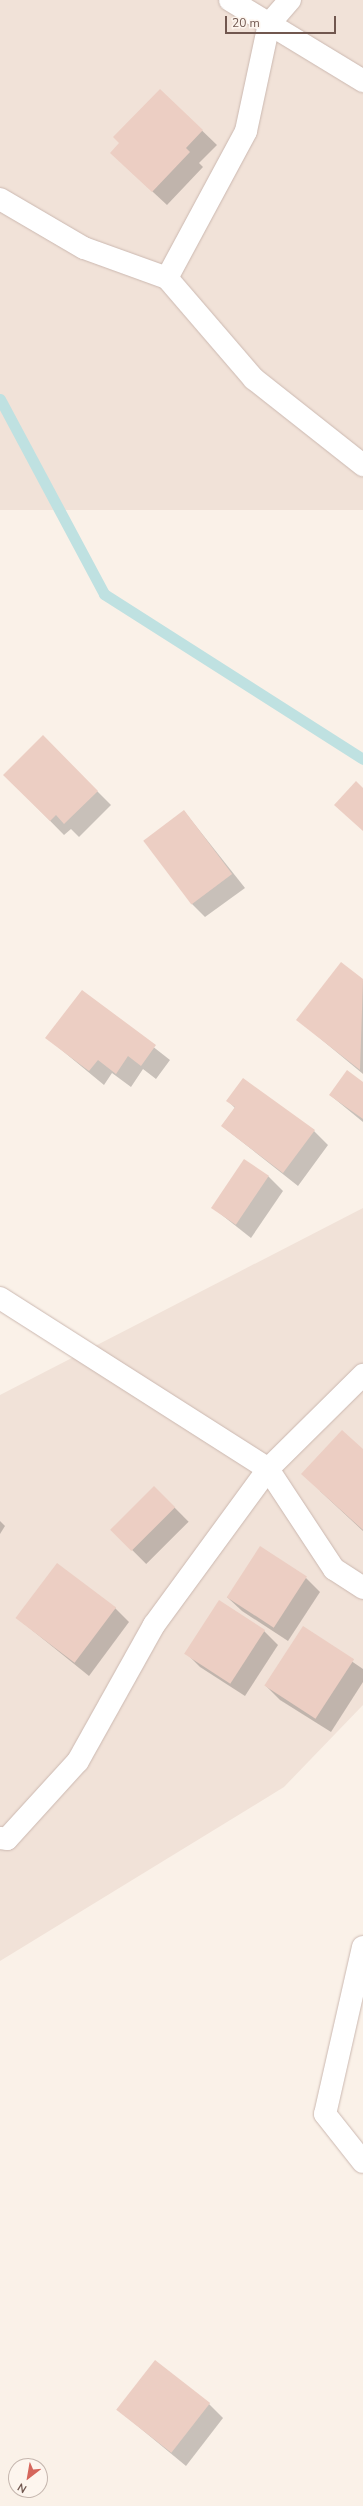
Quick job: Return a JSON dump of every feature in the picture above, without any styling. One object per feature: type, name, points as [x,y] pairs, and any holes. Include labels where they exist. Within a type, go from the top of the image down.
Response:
[{"type":"street","points":[[230,0],[363,82]]},
{"type":"street","points":[[167,278],[246,131],[269,24],[290,0]]},
{"type":"street","points":[[0,199],[84,248],[167,278],[254,379],[363,465]]},
{"type":"street","points":[[0,1298],[268,1469],[334,1569],[363,1588]]},
{"type":"street","points":[[0,1838],[7,1838],[78,1761],[154,1625],[268,1469],[363,1375]]},
{"type":"street","points":[[363,1947],[325,2114],[363,2162]]},
{"type":"shaded area","points":[[0,0],[363,0],[363,510],[0,510]]},
{"type":"shaded area","points":[[363,1208],[363,1705],[284,1787],[0,1961],[0,1395]]},
{"type":"building","points":[[160,89],[203,130],[186,148],[190,152],[152,192],[110,153],[119,143],[113,137]]},
{"type":"building","points":[[43,735],[98,791],[64,824],[56,815],[50,821],[3,775]]},
{"type":"building","points":[[356,781],[363,788],[363,831],[334,805]]},
{"type":"building","points":[[184,810],[232,874],[191,905],[143,841]]},
{"type":"building","points":[[341,962],[363,979],[360,1070],[296,1020]]},
{"type":"building","points":[[82,990],[156,1045],[141,1066],[128,1056],[116,1074],[98,1060],[89,1071],[45,1038]]},
{"type":"building","points":[[347,1070],[363,1082],[363,1119],[329,1095]]},
{"type":"building","points":[[243,1078],[315,1130],[283,1173],[221,1126],[235,1107],[226,1101]]},
{"type":"building","points":[[244,1159],[269,1176],[236,1225],[211,1208]]},
{"type":"building","points":[[342,1430],[363,1449],[363,1530],[301,1474]]},
{"type":"building","points":[[154,1486],[175,1507],[131,1551],[110,1530]]},
{"type":"building","points":[[260,1546],[307,1576],[274,1628],[227,1597]]},
{"type":"building","points":[[57,1563],[116,1608],[75,1663],[15,1618]]},
{"type":"building","points":[[219,1600],[265,1630],[230,1684],[184,1654]]},
{"type":"building","points":[[303,1626],[354,1659],[315,1719],[264,1686]]},
{"type":"building","points":[[155,2360],[210,2403],[171,2453],[116,2410]]},
{"type":"waterway","points":[[0,399],[104,594],[363,759]]}]
